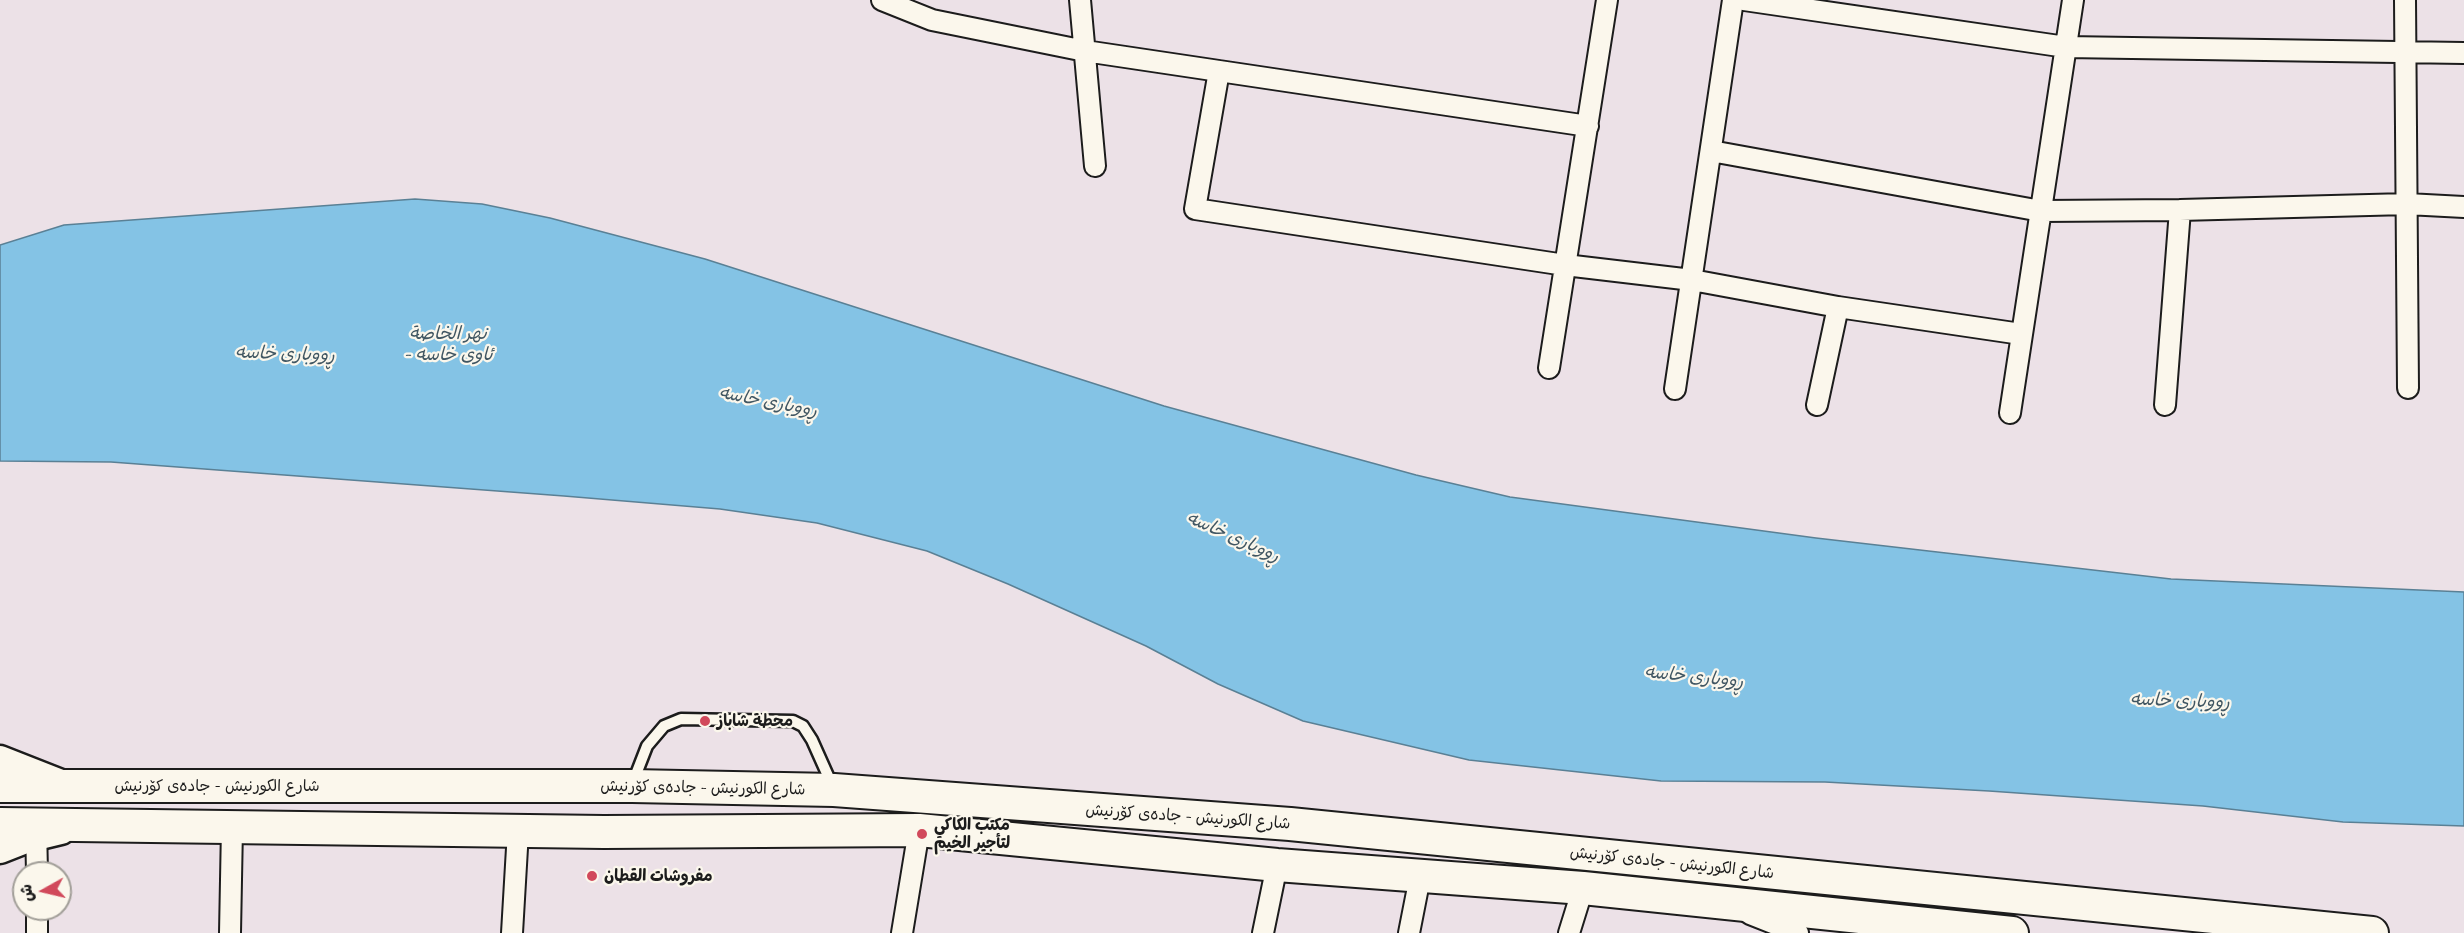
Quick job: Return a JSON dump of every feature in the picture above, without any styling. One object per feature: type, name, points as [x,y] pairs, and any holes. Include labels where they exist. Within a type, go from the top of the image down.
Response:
[{"type":"main road","points":[[0,760],[69,787]]},
{"type":"main road","name":"شارع الكورنيش - جادەی کۆرنیش","points":[[0,786],[632,786],[834,790],[1290,824],[2372,933]]},
{"type":"main road","points":[[672,831],[673,787]]},
{"type":"main road","points":[[749,788],[749,831]]},
{"type":"main road","name":"شارع الكورنيش - جادەی کۆرنیش","points":[[0,824],[36,830],[81,824],[518,831],[919,830],[1277,865],[1583,888],[2012,933]]},
{"type":"main road","points":[[0,849],[36,830]]},
{"type":"street","points":[[882,0],[932,20],[1085,51],[1587,126]]},
{"type":"street","points":[[1080,0],[1095,166]]},
{"type":"street","points":[[1549,368],[1607,0]]},
{"type":"street","points":[[1674,389],[1733,0]]},
{"type":"street","points":[[1743,0],[2066,47],[2464,53]]},
{"type":"street","points":[[2010,413],[2073,0]]},
{"type":"street","points":[[2405,0],[2408,388]]},
{"type":"street","points":[[1219,71],[1195,209],[1564,265],[1692,280],[1838,307],[2021,333]]},
{"type":"street","points":[[1711,151],[2041,211],[2407,204],[2464,207]]},
{"type":"street","points":[[2165,405],[2180,210]]},
{"type":"street","points":[[1818,405],[1838,307]]},
{"type":"street","points":[[230,933],[232,826]]},
{"type":"street","points":[[36,830],[37,861]]},
{"type":"street","points":[[902,933],[919,830]]},
{"type":"street","points":[[512,933],[518,831]]},
{"type":"street","points":[[1263,933],[1277,865]]},
{"type":"street","points":[[1409,933],[1420,877]]},
{"type":"street","points":[[1569,933],[1583,888]]},
{"type":"street","points":[[1719,901],[1798,933]]},
{"type":"lane","points":[[632,786],[647,746],[664,726],[681,718],[794,721],[803,726],[834,790]]},
{"type":"water","name":"نهر الخاصة - ئاوی خاسە","points":[[415,199],[482,204],[550,218],[705,259],[1164,406],[1416,475],[1510,497],[1816,538],[2171,579],[2464,592],[2464,826],[2343,822],[2203,806],[1989,791],[1825,782],[1661,781],[1469,760],[1303,721],[1218,684],[1146,646],[1008,584],[927,551],[817,523],[720,509],[564,496],[111,462],[0,461],[0,245],[64,225]]},
{"type":"place","name":"محطة شاباز","points":[[705,721]]},
{"type":"place","name":"مكتب الكاكي لتأجير الخيم","points":[[922,834]]},
{"type":"place","name":"مفروشات القطان","points":[[592,876]]},
{"type":"water label","name":"ڕووباری خاسە","points":[[285,354]]},
{"type":"water label","name":"ڕووباری خاسە","points":[[768,402]]},
{"type":"water label","name":"ڕووباری خاسە","points":[[1233,537]]},
{"type":"water label","name":"ڕووباری خاسە","points":[[1694,677]]},
{"type":"water label","name":"ڕووباری خاسە","points":[[2180,701]]}]
